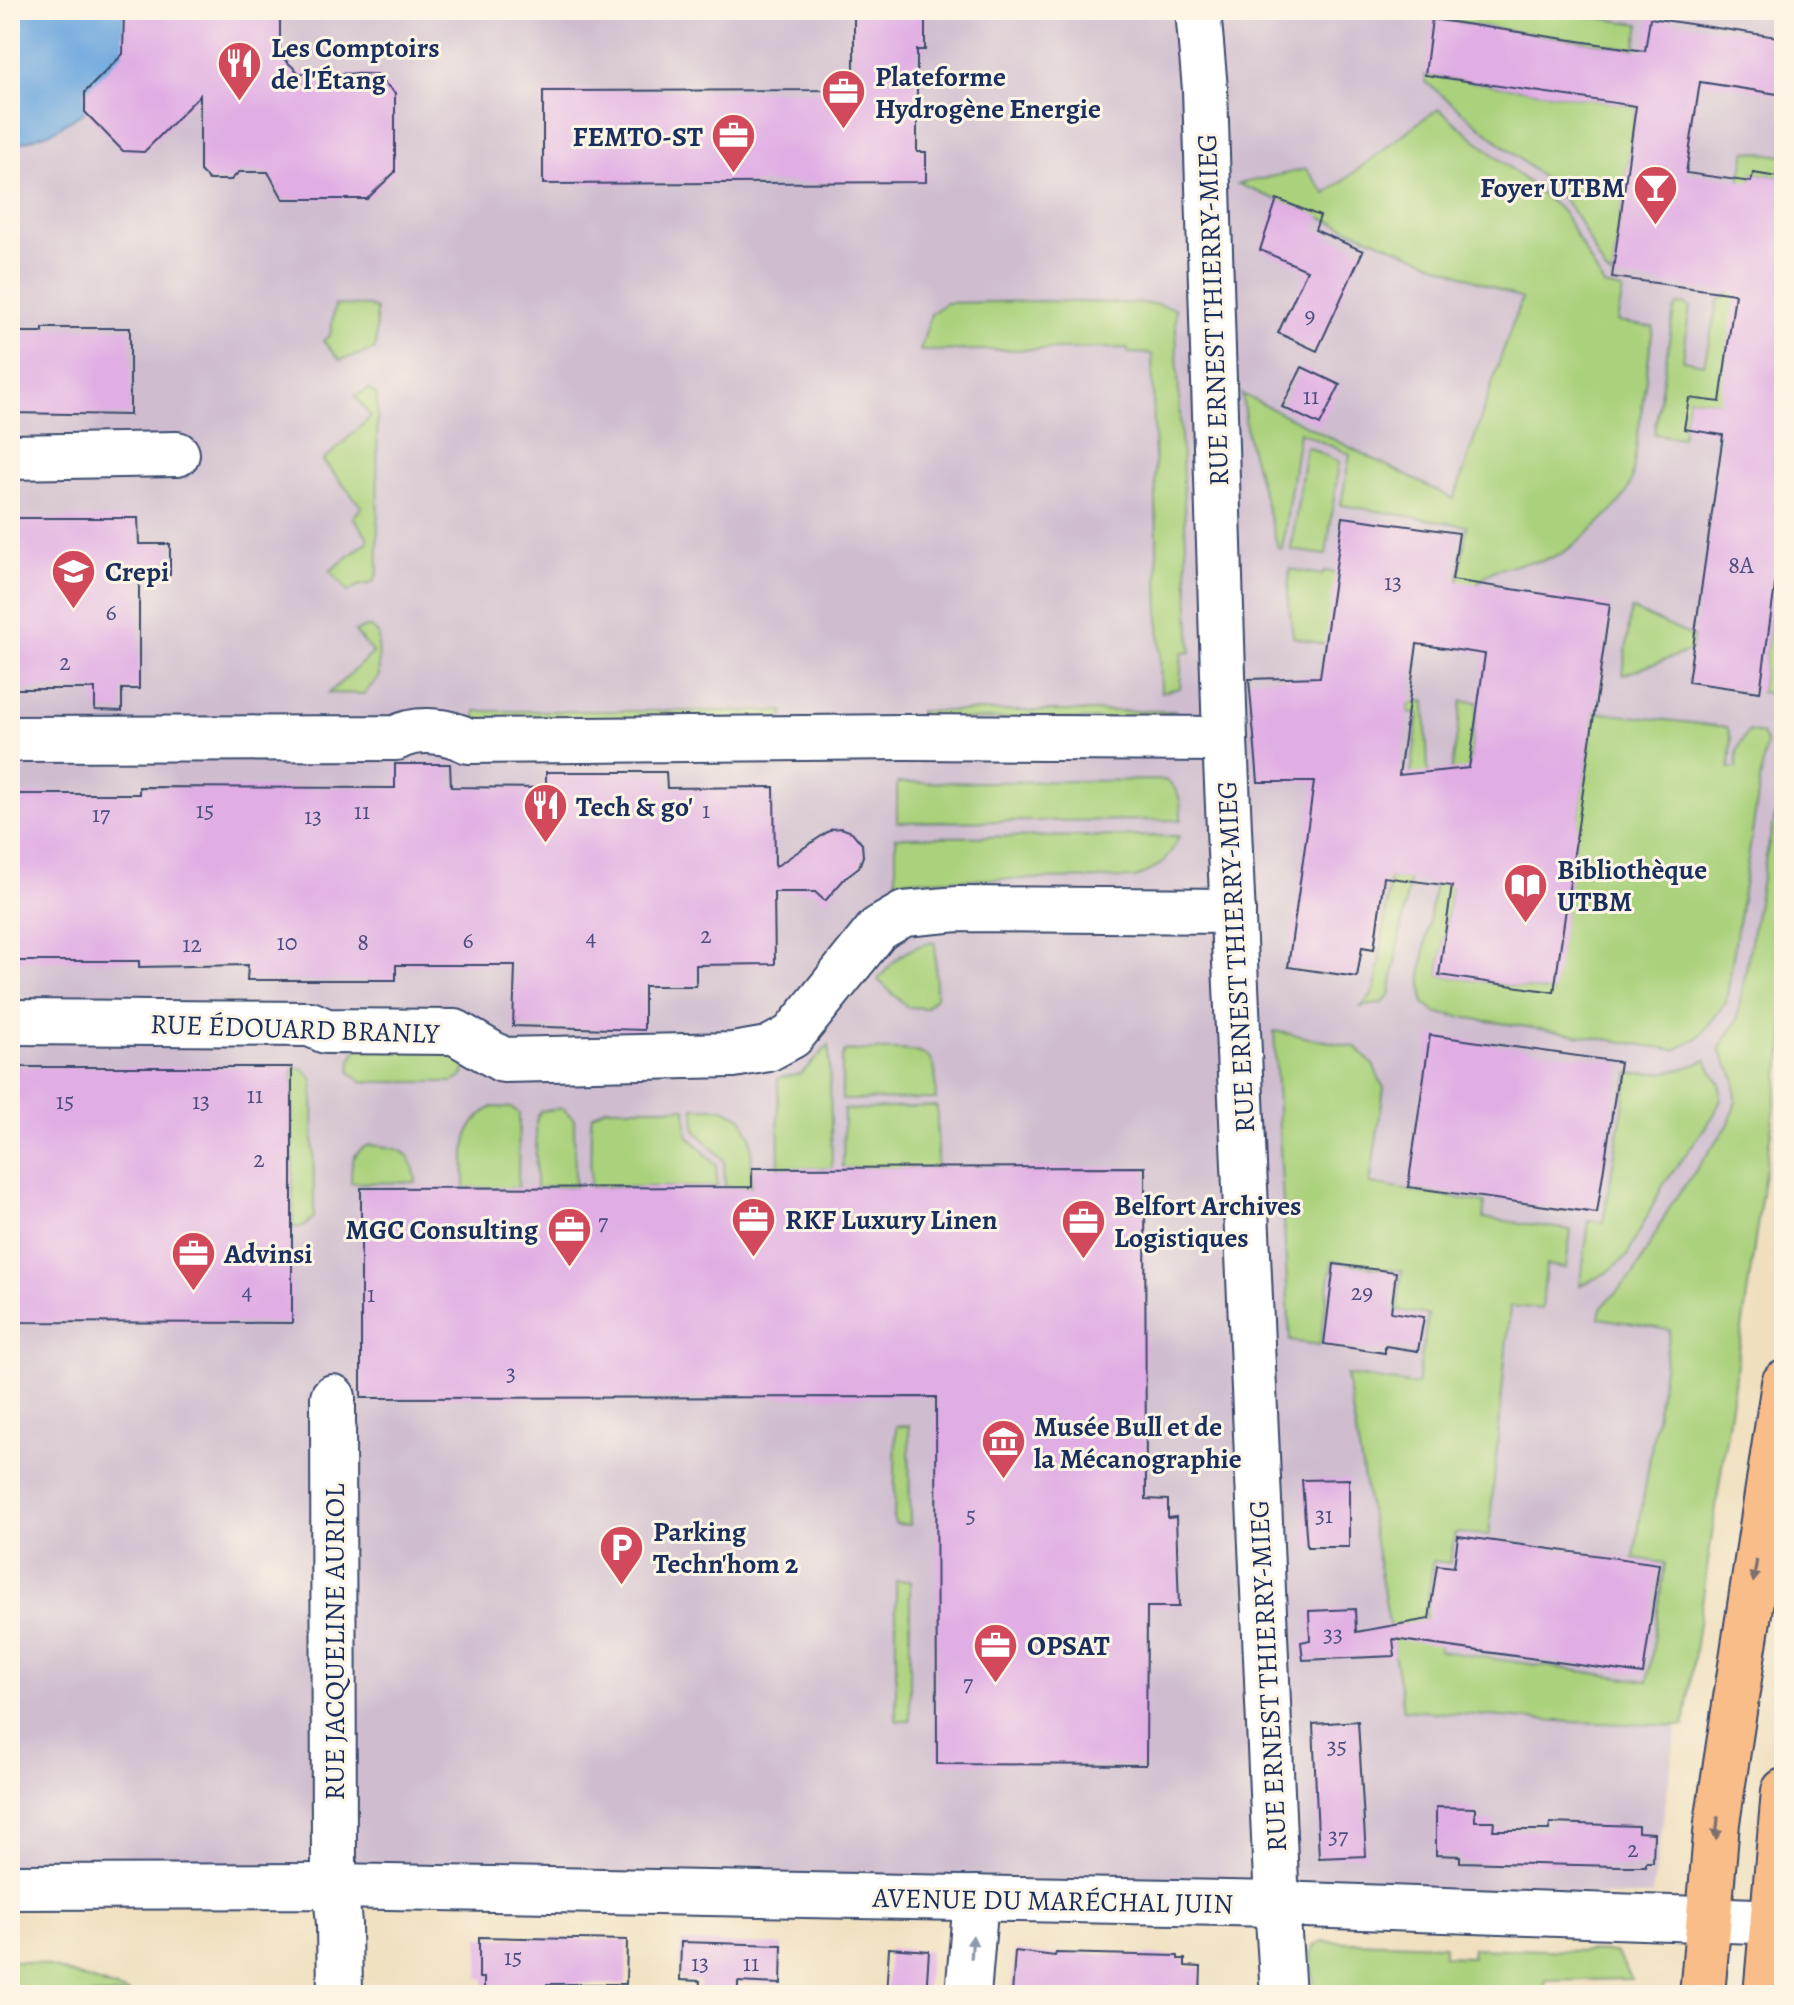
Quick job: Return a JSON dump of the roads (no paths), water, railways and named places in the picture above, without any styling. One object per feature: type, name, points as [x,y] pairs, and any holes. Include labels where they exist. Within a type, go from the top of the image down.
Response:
[{"type":"main road","points":[[1702,1995],[1717,1823],[1784,1383]]},
{"type":"main road","points":[[1766,1995],[1777,1922],[1784,1791]]},
{"type":"street","name":"RUE ERNEST THIERRY-MIEG","points":[[1198,10],[1205,89],[1225,739],[1283,1995]]},
{"type":"street","points":[[10,457],[177,454]]},
{"type":"street","points":[[10,739],[396,738],[406,733],[428,732],[454,733],[468,741],[889,737],[1225,739]]},
{"type":"street","name":"RUE ÉDOUARD BRANLY","points":[[10,1022],[310,1024],[326,1031],[455,1032],[503,1060],[733,1055],[768,1049],[792,1036],[878,929],[904,914],[958,909],[1233,911]]},
{"type":"street","name":"RUE JACQUELINE AURIOL","points":[[333,1397],[336,1886],[340,1995]]},
{"type":"street","points":[[10,1887],[336,1886]]},
{"type":"street","name":"AVENUE DU MARÉCHAL JUIN","points":[[336,1886],[1277,1904],[1777,1922]]},
{"type":"street","points":[[968,1995],[976,1898]]},
{"type":"water","points":[[10,10],[217,10],[85,112],[53,131],[10,147]]},
{"type":"place","name":"Les Comptoirs de l'Étang","points":[[240,102]]},
{"type":"place","name":"Plateforme Hydrogène Energie","points":[[844,131]]},
{"type":"place","name":"FEMTO-ST","points":[[734,175]]},
{"type":"place","name":"Foyer UTBM","points":[[1656,226]]},
{"type":"place","name":"Crepi","points":[[74,610]]},
{"type":"place","name":"Tech & go'","points":[[545,845]]},
{"type":"place","name":"Bibliothèque UTBM","points":[[1526,924]]},
{"type":"place","name":"RKF Luxury Linen","points":[[754,1258]]},
{"type":"place","name":"Belfort Archives Logistiques","points":[[1083,1260]]},
{"type":"place","name":"MGC Consulting","points":[[569,1268]]},
{"type":"place","name":"Advinsi","points":[[193,1292]]},
{"type":"place","name":"Musée Bull et de la Mécanographie","points":[[1003,1481]]},
{"type":"place","name":"Parking Techn'hom 2","points":[[622,1586]]},
{"type":"place","name":"OPSAT","points":[[996,1684]]}]
